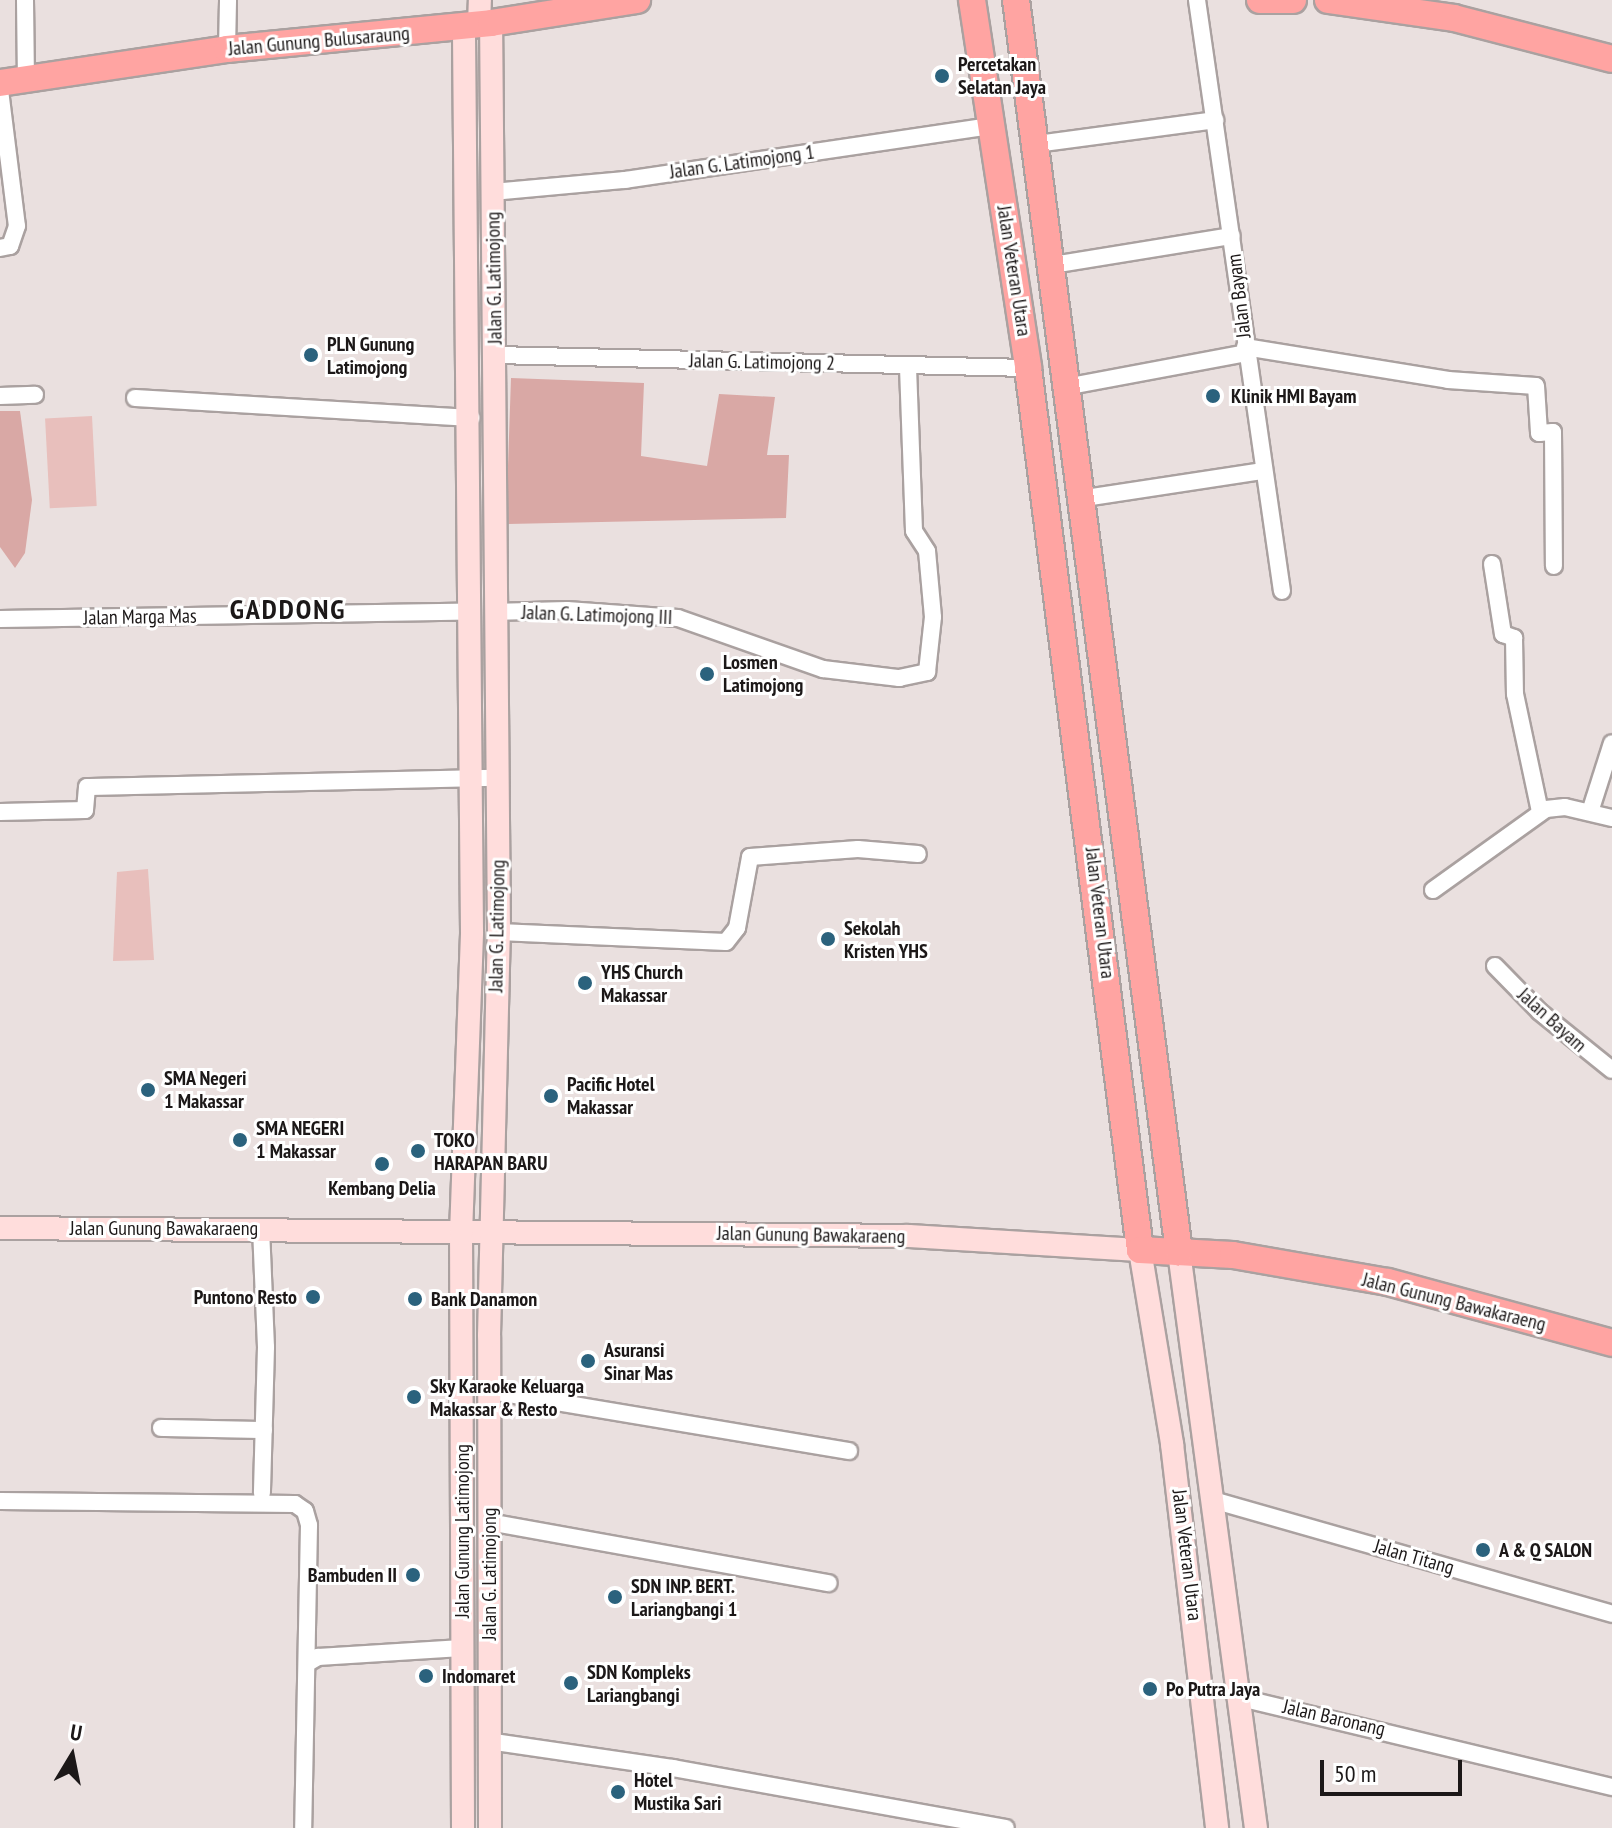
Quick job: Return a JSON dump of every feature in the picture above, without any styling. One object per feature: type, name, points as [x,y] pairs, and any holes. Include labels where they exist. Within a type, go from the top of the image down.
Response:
[{"type":"highway","name":"Jalan Gunung Bulusaraung","points":[[13,81],[227,49],[637,0]]},
{"type":"highway","name":"Jalan Veteran Utara","points":[[972,0],[1028,368],[1100,904],[1140,1250]]},
{"type":"highway","name":"Jalan Veteran Utara","points":[[1016,0],[1052,265],[1085,551],[1134,897],[1179,1252]]},
{"type":"highway","points":[[1260,0],[1293,0]]},
{"type":"highway","points":[[1328,0],[1392,4],[1512,30],[1612,59]]},
{"type":"highway","points":[[1052,553],[1085,551]]},
{"type":"highway","points":[[1100,904],[1134,897]]},
{"type":"highway","name":"Jalan Gunung Bawakaraeng","points":[[1140,1250],[1233,1255],[1388,1282],[1612,1343]]},
{"type":"main road","name":"Jalan G. Latimojong","points":[[479,19],[492,192],[499,932],[491,1235],[490,1828]]},
{"type":"main road","name":"Jalan G. Latimojong","points":[[461,1234],[472,932],[471,418],[479,19]]},
{"type":"main road","points":[[471,612],[496,612]]},
{"type":"main road","name":"Jalan Gunung Bawakaraeng","points":[[0,1228],[261,1228],[491,1235],[908,1236],[1140,1250]]},
{"type":"main road","name":"Jalan Gunung Latimojong","points":[[461,1234],[463,1828]]},
{"type":"main road","name":"Jalan Veteran Utara","points":[[1140,1250],[1172,1444],[1217,1828]]},
{"type":"main road","name":"Jalan Veteran Utara","points":[[1179,1252],[1216,1501],[1256,1828]]},
{"type":"street","points":[[13,81],[25,0]]},
{"type":"street","points":[[227,49],[228,0]]},
{"type":"street","name":"Jalan Bayam","points":[[1197,0],[1232,236],[1262,471],[1282,591]]},
{"type":"street","points":[[0,90],[17,226],[10,246],[0,248]]},
{"type":"street","points":[[1036,144],[1215,120]]},
{"type":"street","name":"Jalan G. Latimojong 1","points":[[492,192],[625,180],[991,126]]},
{"type":"street","points":[[1052,265],[1232,236]]},
{"type":"street","points":[[1065,387],[1245,350],[1448,380],[1536,386],[1539,433],[1553,432],[1554,566]]},
{"type":"street","name":"Jalan G. Latimojong 2","points":[[495,355],[1028,368]]},
{"type":"street","name":"Jalan G. Latimojong III","points":[[496,612],[567,610],[678,618],[715,627],[810,666],[873,677],[927,672],[933,617],[927,551],[914,531],[908,365]]},
{"type":"street","points":[[0,396],[35,395]]},
{"type":"street","points":[[135,398],[471,418]]},
{"type":"street","points":[[1079,499],[1262,471]]},
{"type":"street","points":[[1492,564],[1503,634],[1514,638],[1515,694],[1540,812]]},
{"type":"street","name":"Jalan Marga Mas","points":[[0,619],[471,612]]},
{"type":"street","points":[[1590,812],[1612,743]]},
{"type":"street","points":[[0,812],[85,810],[87,787],[498,778]]},
{"type":"street","points":[[1433,890],[1540,812],[1565,807],[1612,818]]},
{"type":"street","points":[[499,932],[726,942],[737,928],[750,857],[858,849],[918,854]]},
{"type":"street","name":"Jalan Bayam","points":[[1495,966],[1550,1020],[1612,1070]]},
{"type":"street","points":[[261,1228],[262,1493]]},
{"type":"street","points":[[490,1391],[849,1451]]},
{"type":"street","points":[[161,1428],[264,1430]]},
{"type":"street","points":[[0,1501],[295,1504],[305,1511],[309,1525],[303,1828]]},
{"type":"street","name":"Jalan Titang","points":[[1216,1501],[1612,1614]]},
{"type":"street","points":[[489,1522],[829,1583]]},
{"type":"street","points":[[308,1663],[318,1657],[462,1648]]},
{"type":"street","name":"Jalan Baronang","points":[[1241,1698],[1612,1787]]},
{"type":"street","points":[[488,1741],[673,1768],[1006,1828]]},
{"type":"shaded area","points":[[511,378],[644,383],[641,456],[707,466],[719,394],[775,397],[767,455],[789,455],[786,518],[506,524]]},
{"type":"shaded area","points":[[0,411],[20,411],[32,500],[25,553],[15,568],[0,547]]},
{"type":"shaded area","points":[[92,416],[97,506],[50,508],[45,418]]},
{"type":"shaded area","points":[[148,869],[154,960],[113,961],[117,872]]},
{"type":"place","name":"Percetakan Selatan Jaya","points":[[942,76]]},
{"type":"place","name":"PLN Gunung Latimojong","points":[[311,355]]},
{"type":"place","name":"Klinik HMI Bayam","points":[[1213,396]]},
{"type":"place","name":"Losmen Latimojong","points":[[707,674]]},
{"type":"place","name":"Sekolah Kristen YHS","points":[[828,939]]},
{"type":"place","name":"YHS Church Makassar","points":[[585,983]]},
{"type":"place","name":"SMA Negeri 1 Makassar","points":[[148,1090]]},
{"type":"place","name":"Pacific Hotel Makassar","points":[[551,1096]]},
{"type":"place","name":"SMA NEGERI 1 Makassar","points":[[240,1140]]},
{"type":"place","name":"TOKO HARAPAN BARU","points":[[418,1151]]},
{"type":"place","name":"Kembang Delia","points":[[382,1164]]},
{"type":"place","name":"Puntono Resto","points":[[313,1297]]},
{"type":"place","name":"Bank Danamon","points":[[415,1299]]},
{"type":"place","name":"Asuransi Sinar Mas","points":[[588,1361]]},
{"type":"place","name":"Sky Karaoke Keluarga Makassar & Resto","points":[[414,1397]]},
{"type":"place","name":"A & Q SALON","points":[[1483,1550]]},
{"type":"place","name":"Bambuden II","points":[[413,1575]]},
{"type":"place","name":"SDN INP. BERT. Lariangbangi 1","points":[[615,1597]]},
{"type":"place","name":"Indomaret","points":[[426,1676]]},
{"type":"place","name":"SDN Kompleks Lariangbangi","points":[[571,1683]]},
{"type":"place","name":"Po Putra Jaya","points":[[1150,1689]]},
{"type":"place","name":"Hotel Mustika Sari","points":[[618,1792]]},
{"type":"district","name":"GADDONG","points":[[288,609]]}]
